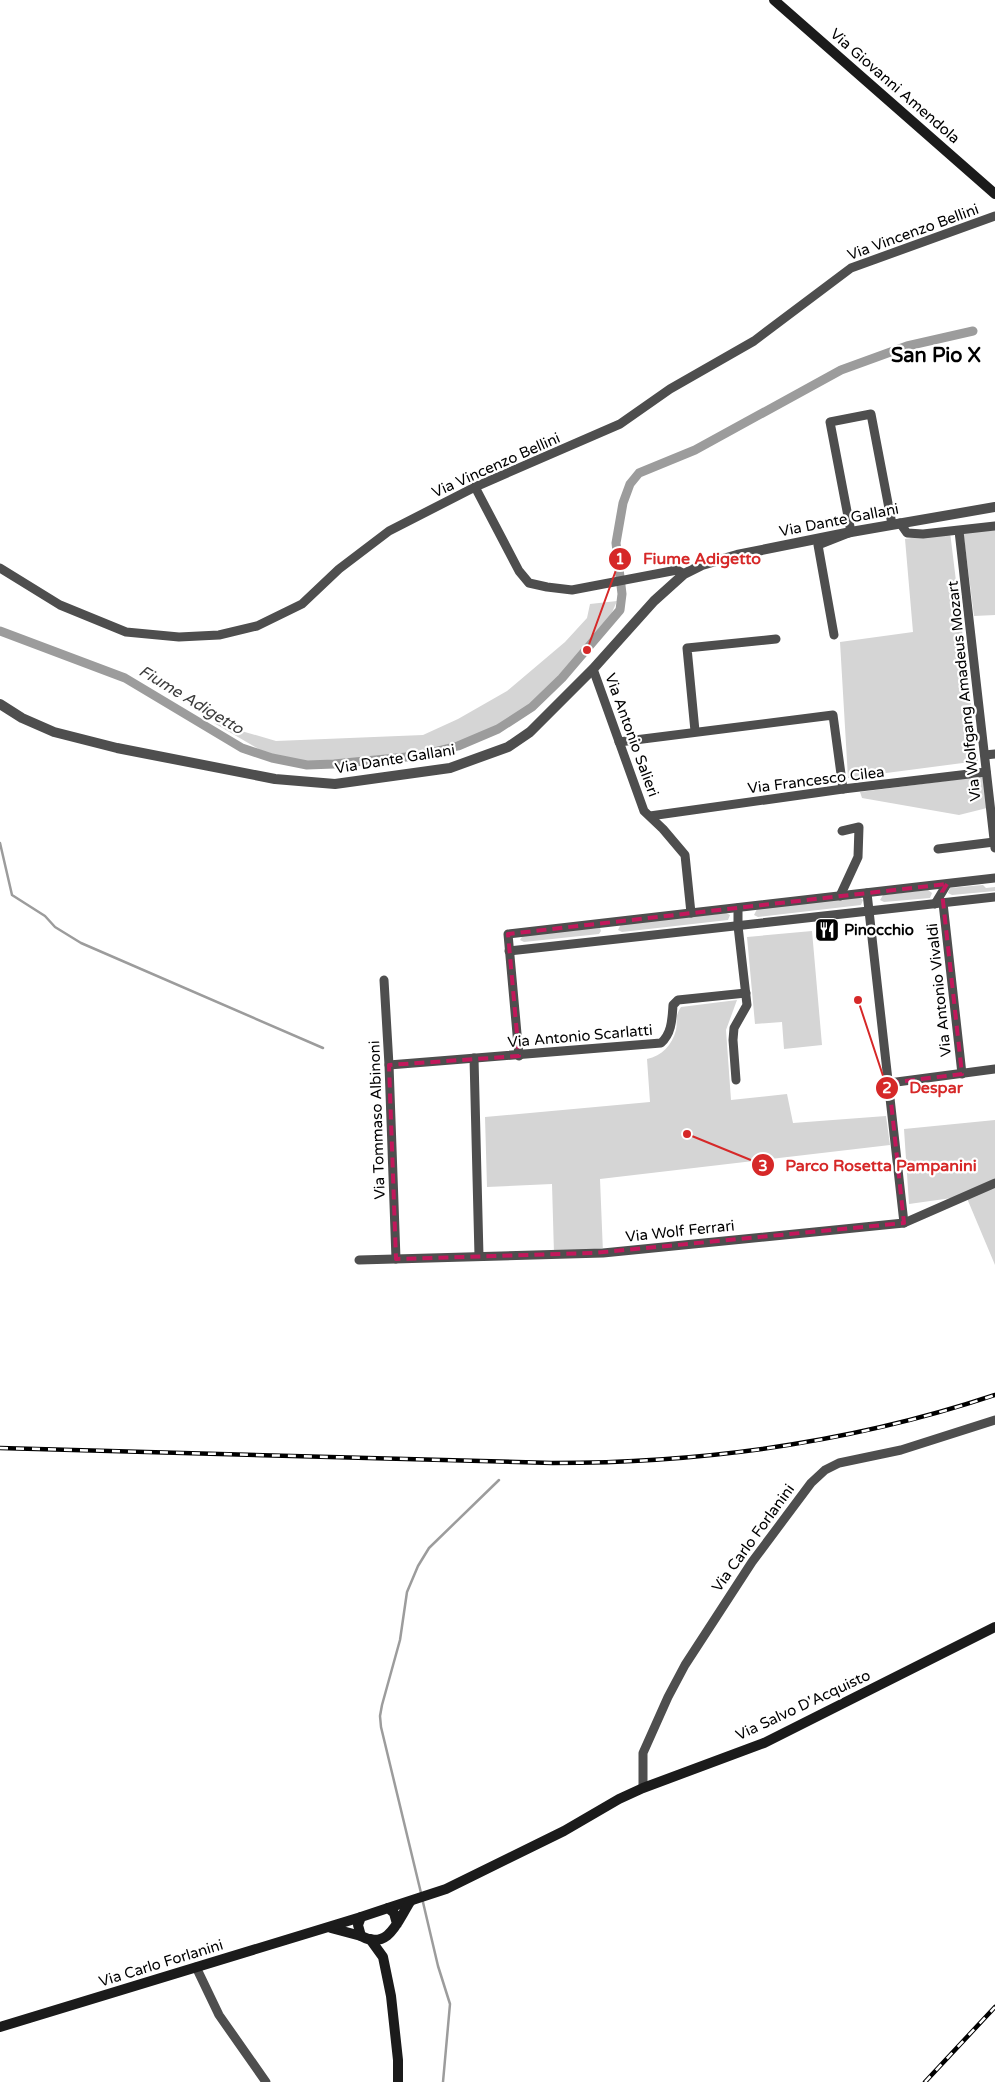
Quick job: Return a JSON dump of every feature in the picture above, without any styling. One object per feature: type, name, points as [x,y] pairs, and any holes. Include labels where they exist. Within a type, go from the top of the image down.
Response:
[{"type":"main road","name":"Via Giovanni Amendola","points":[[774,0],[995,194]]},
{"type":"main road","name":"Via Salvo D'Acquisto","points":[[414,1901],[564,1831],[619,1799],[643,1788],[764,1743],[995,1628]]},
{"type":"main road","name":"Via Carlo Forlanini","points":[[0,2027],[414,1901]]},
{"type":"main road","points":[[398,2082],[395,2024],[383,1957],[386,1943],[391,1933],[414,1901]]},
{"type":"main road","points":[[388,1908],[394,1913],[397,1924]]},
{"type":"main road","points":[[361,1917],[358,1926],[383,1957]]},
{"type":"main road","points":[[330,1928],[366,1937],[382,1938],[391,1933]]},
{"type":"street","name":"Via Vincenzo Bellini","points":[[0,568],[60,605],[126,632],[179,637],[220,635],[257,626],[302,604],[339,569],[389,530],[475,487],[620,424],[670,389],[754,341],[851,268],[995,216]]},
{"type":"street","points":[[834,635],[818,545],[851,532],[830,422],[871,414],[896,524],[907,533],[923,534],[995,526]]},
{"type":"street","points":[[475,487],[519,571],[529,583],[572,590],[677,570],[684,574]]},
{"type":"street","name":"Via Dante Gallani","points":[[0,704],[22,718],[54,732],[108,746],[274,779],[335,784],[450,768],[508,747],[530,732],[594,669],[654,601],[684,574],[702,565],[719,559],[851,532],[995,507]]},
{"type":"street","name":"Via Wolfgang Amadeus Mozart","points":[[960,531],[995,848]]},
{"type":"street","points":[[695,732],[687,648],[776,639]]},
{"type":"street","name":"Via Antonio Salieri","points":[[594,669],[644,811],[686,855],[691,913]]},
{"type":"street","points":[[620,742],[833,715],[843,789]]},
{"type":"street","points":[[985,755],[995,754]]},
{"type":"street","name":"Via Francesco Cilea","points":[[650,816],[843,789],[986,772]]},
{"type":"street","points":[[840,896],[858,857],[859,827],[842,830]]},
{"type":"street","points":[[938,848],[994,842]]},
{"type":"street","points":[[519,1056],[508,934],[995,878]]},
{"type":"street","points":[[939,903],[947,884]]},
{"type":"street","points":[[867,893],[904,1223]]},
{"type":"street","points":[[510,951],[995,897]]},
{"type":"street","name":"Via Antonio Vivaldi","points":[[939,903],[962,1074]]},
{"type":"street","points":[[736,1080],[734,1028],[748,1005],[738,926],[738,908]]},
{"type":"street","points":[[608,922],[610,940]]},
{"type":"street","name":"Via Tommaso Albinoni","points":[[384,980],[396,1259]]},
{"type":"street","name":"Via Antonio Scarlatti","points":[[389,1065],[519,1056],[661,1043],[667,1038],[671,1026],[673,1005],[678,1000],[746,993]]},
{"type":"street","points":[[474,1058],[479,1256]]},
{"type":"street","points":[[889,1083],[995,1069]]},
{"type":"street","name":"Via Wolf Ferrari","points":[[359,1260],[602,1253],[904,1223],[995,1183]]},
{"type":"street","name":"Via Carlo Forlanini","points":[[643,1788],[643,1753],[668,1696],[685,1665],[752,1562],[811,1483],[825,1470],[839,1463],[901,1450],[995,1420]]},
{"type":"street","points":[[196,1967],[219,2015],[266,2082]]},
{"type":"highlighted area","points":[[947,884],[942,892],[962,1074],[889,1083],[904,1223],[594,1253],[396,1259],[389,1065],[519,1056],[508,934]]},
{"type":"shaded area","points":[[995,525],[995,615],[974,616],[963,530]]},
{"type":"shaded area","points":[[950,532],[978,761],[848,778],[840,642],[913,632],[905,539]]},
{"type":"shaded area","points":[[617,601],[610,617],[558,682],[524,710],[487,735],[464,747],[420,756],[326,764],[292,764],[276,759],[214,723],[276,741],[423,735],[458,719],[507,691],[565,642],[587,618],[590,604]]},
{"type":"shaded area","points":[[984,776],[987,808],[959,815],[862,798],[860,792]]},
{"type":"shaded area","points":[[983,885],[986,888],[995,887],[995,891],[952,895],[948,893],[950,888]]},
{"type":"shaded area","points":[[928,890],[932,893],[930,898],[884,902],[880,900],[883,895]]},
{"type":"shaded area","points":[[859,897],[863,900],[861,905],[758,917],[754,915],[757,909]]},
{"type":"shaded area","points":[[726,913],[730,915],[728,920],[622,932],[618,930],[621,924]]},
{"type":"shaded area","points":[[600,928],[599,934],[524,942],[520,940],[523,935]]},
{"type":"shaded area","points":[[812,931],[822,1045],[784,1049],[782,1022],[755,1024],[747,937]]},
{"type":"shaded area","points":[[737,1000],[726,1030],[731,1100],[787,1094],[793,1123],[886,1116],[890,1145],[600,1179],[603,1253],[554,1254],[552,1184],[487,1187],[485,1117],[650,1102],[647,1059],[662,1052],[669,1045],[676,1030],[677,1016],[681,1007]]},
{"type":"shaded area","points":[[995,1120],[995,1265],[966,1196],[909,1204],[904,1129]]},
{"type":"waterway","name":"Fiume Adigetto","points":[[0,631],[125,678],[242,748],[272,758],[307,765],[334,764],[417,756],[458,746],[498,729],[532,707],[562,678],[620,610],[622,594],[616,543],[623,503],[630,484],[639,473],[695,450],[841,370],[907,346],[973,331]]},
{"type":"waterway","points":[[0,843],[12,895],[45,916],[55,927],[81,943],[323,1048]]},
{"type":"waterway","points":[[421,1893],[381,1727],[382,1705],[400,1640],[407,1592],[418,1566],[429,1548],[499,1480]]},
{"type":"waterway","points":[[422,1898],[438,1966],[450,2004],[443,2082]]},
{"type":"railway","points":[[0,1448],[552,1463],[665,1459],[721,1454],[831,1438],[941,1412],[995,1395]]},
{"type":"railway","points":[[925,2082],[995,2007]]},
{"type":"place","name":"Fiume Adigetto","points":[[587,650]]},
{"type":"place","name":"Pinocchio","points":[[827,930]]},
{"type":"place","name":"Despar","points":[[858,1000]]},
{"type":"place","name":"Parco Rosetta Pampanini","points":[[687,1134]]},
{"type":"district","name":"San Pio X","points":[[936,356]]}]
